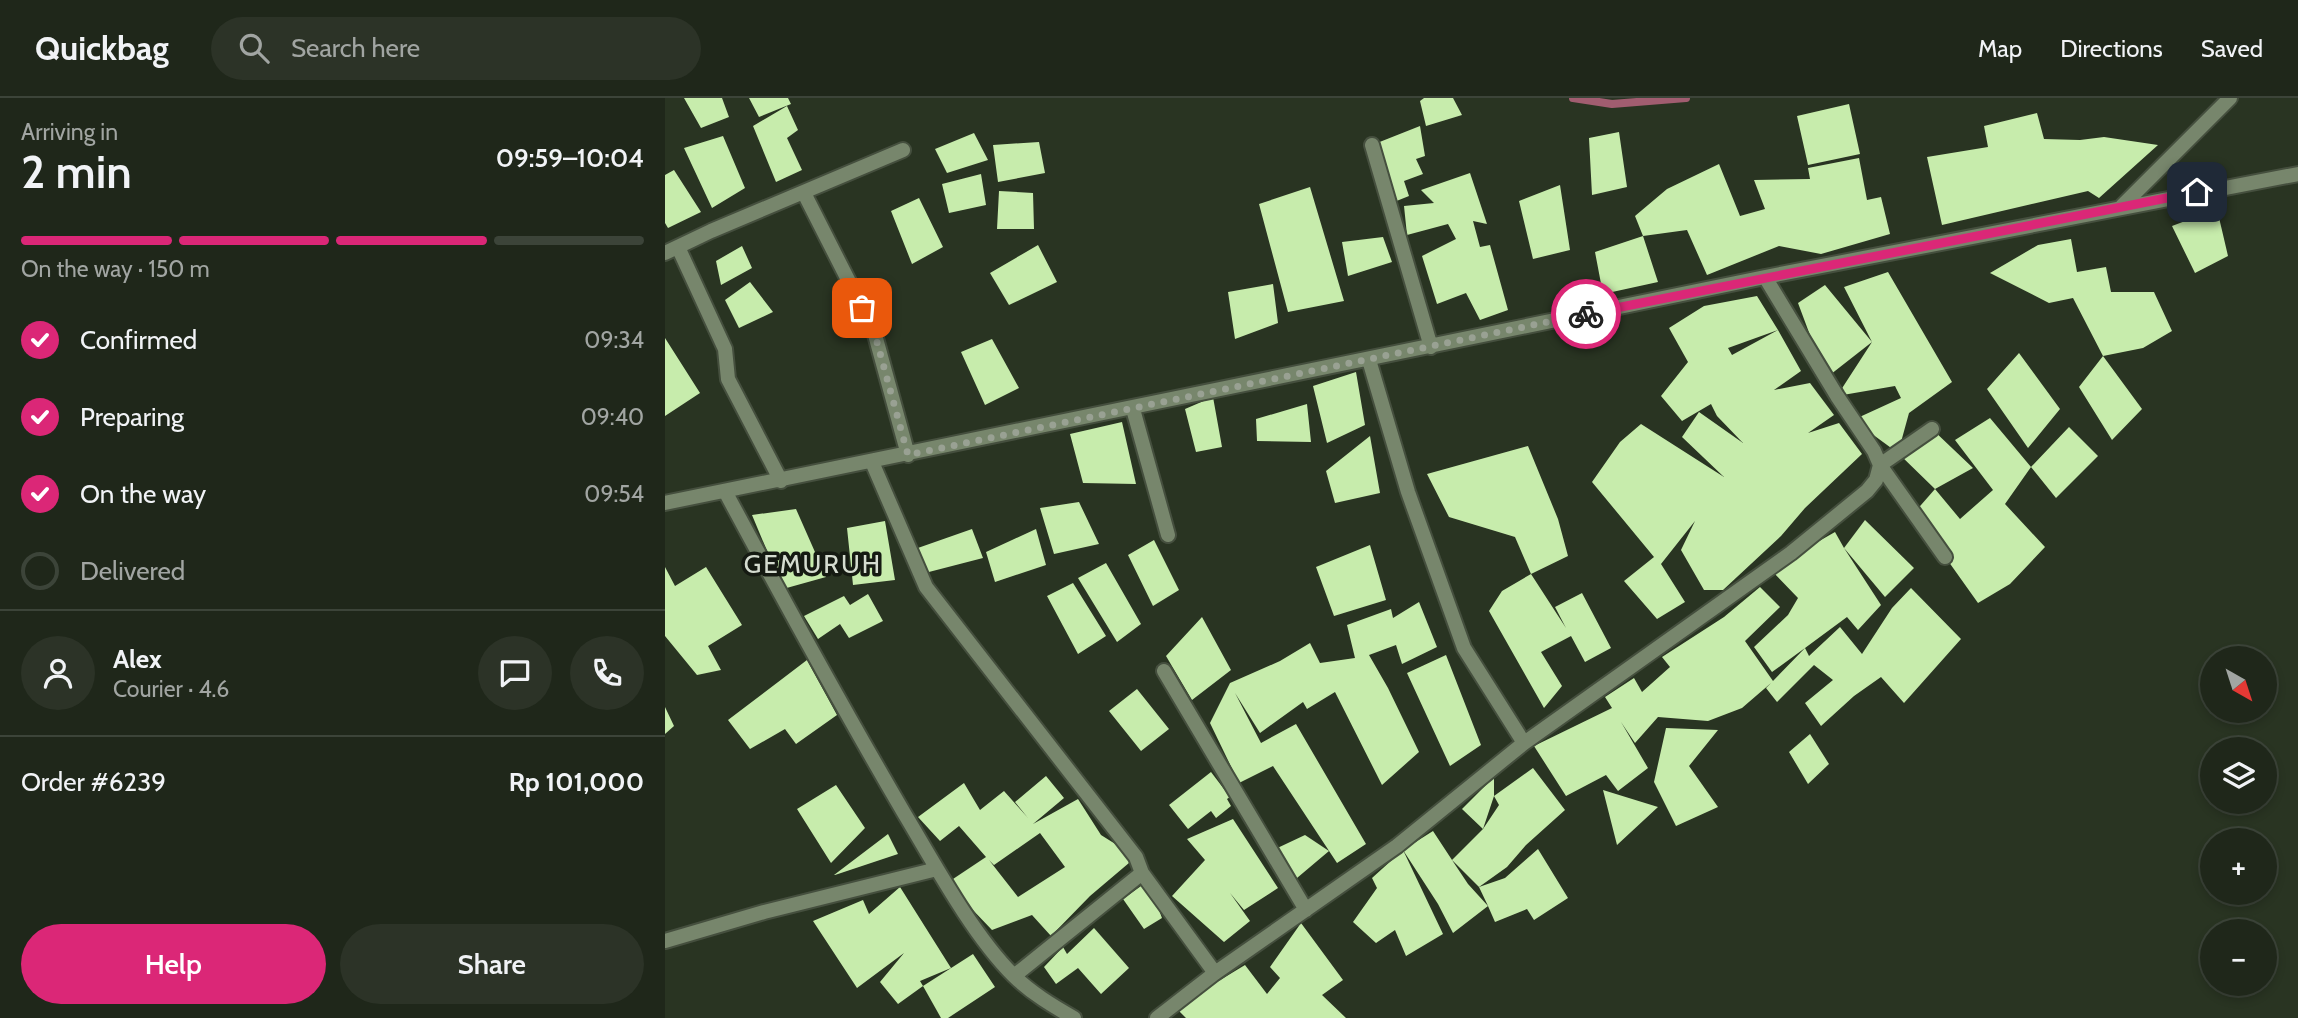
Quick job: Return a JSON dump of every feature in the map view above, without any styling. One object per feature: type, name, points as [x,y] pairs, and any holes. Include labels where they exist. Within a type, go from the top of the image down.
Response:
[{"type":"street","points":[[2122,206],[2226,99]]},
{"type":"street","points":[[1372,145],[1431,346]]},
{"type":"street","points":[[781,481],[728,379],[725,349],[671,250],[903,150]]},
{"type":"street","points":[[665,503],[2122,206],[2298,174]]},
{"type":"street","points":[[804,193],[874,331],[908,455]]},
{"type":"street","points":[[1765,278],[1874,451],[1880,465],[1945,557]]},
{"type":"street","points":[[1369,359],[1408,492],[1464,648],[1524,743]]},
{"type":"street","points":[[1133,408],[1168,535]]},
{"type":"street","points":[[1158,1018],[1215,973],[1397,846],[1524,743],[1791,553],[1867,491],[1876,480],[1880,465],[1933,429]]},
{"type":"street","points":[[872,462],[926,587],[1136,857],[1142,873],[1215,973]]},
{"type":"street","points":[[726,492],[822,673],[937,869],[993,953],[1014,976],[1047,1002],[1074,1018]]},
{"type":"street","points":[[1164,671],[1306,910]]},
{"type":"street","points":[[665,941],[764,912],[937,869]]},
{"type":"street","points":[[1014,976],[1142,873]]},
{"type":"building","points":[[684,98],[722,98],[729,117],[701,128]]},
{"type":"building","points":[[749,98],[788,98],[791,104],[759,117]]},
{"type":"building","points":[[1424,98],[1453,98],[1462,115],[1426,126],[1420,101]]},
{"type":"building","points":[[1849,104],[1860,154],[1808,165],[1797,116]]},
{"type":"building","points":[[787,106],[798,130],[787,138],[802,170],[776,182],[753,126]]},
{"type":"building","points":[[2037,113],[2044,139],[2080,140],[2104,137],[2158,145],[2099,198],[2088,191],[1942,225],[1927,157],[1988,147],[1984,126]]},
{"type":"building","points":[[1420,126],[1425,156],[1416,159],[1423,174],[1404,181],[1409,196],[1389,204],[1372,145]]},
{"type":"building","points":[[1619,132],[1627,187],[1592,195],[1589,138]]},
{"type":"building","points":[[974,133],[988,160],[947,173],[935,149]]},
{"type":"building","points":[[723,136],[745,188],[712,208],[684,148]]},
{"type":"building","points":[[1039,142],[1045,173],[998,182],[993,145]]},
{"type":"building","points":[[1859,158],[1867,200],[1881,197],[1890,234],[1821,254],[1779,246],[1707,275],[1687,230],[1643,236],[1635,216],[1667,189],[1719,164],[1740,216],[1765,209],[1754,180],[1810,179],[1808,168]]},
{"type":"building","points":[[674,170],[701,212],[668,228],[665,223],[665,175]]},
{"type":"building","points":[[1470,173],[1487,224],[1473,221],[1480,247],[1490,245],[1508,310],[1480,320],[1466,293],[1437,304],[1422,256],[1456,239],[1448,224],[1407,235],[1404,206],[1434,203],[1421,190]]},
{"type":"building","points":[[981,174],[986,205],[949,213],[942,184]]},
{"type":"building","points":[[1560,185],[1570,250],[1533,259],[1519,201]]},
{"type":"building","points":[[1310,187],[1344,301],[1288,312],[1259,204]]},
{"type":"building","points":[[999,191],[1033,193],[1034,229],[997,229]]},
{"type":"building","points":[[919,198],[943,247],[912,264],[891,211]]},
{"type":"building","points":[[2217,209],[2228,256],[2195,273],[2172,226]]},
{"type":"building","points":[[1643,236],[1658,282],[1603,294],[1595,252]]},
{"type":"building","points":[[1383,237],[1392,262],[1348,276],[1342,242]]},
{"type":"building","points":[[2071,239],[2077,272],[2106,267],[2111,292],[2154,292],[2172,331],[2143,348],[2103,356],[2073,298],[2049,303],[1990,273],[2038,245]]},
{"type":"building","points":[[1038,245],[1057,282],[1009,305],[990,273]]},
{"type":"building","points":[[742,246],[752,268],[721,285],[716,261]]},
{"type":"building","points":[[1888,272],[1952,382],[1909,413],[1898,453],[1853,420],[1901,398],[1895,386],[1837,396],[1872,342],[1844,287]]},
{"type":"building","points":[[750,282],[773,312],[739,328],[725,300]]},
{"type":"building","points":[[1273,284],[1278,323],[1235,339],[1228,292]]},
{"type":"building","points":[[1825,285],[1872,342],[1826,378],[1798,303]]},
{"type":"building","points":[[1757,296],[1778,330],[1801,371],[1774,390],[1810,383],[1834,415],[1808,433],[1839,423],[1862,454],[1723,590],[1704,590],[1681,550],[1695,521],[1661,564],[1685,602],[1657,619],[1624,581],[1654,557],[1592,482],[1620,442],[1641,424],[1724,477],[1682,437],[1699,412],[1743,443],[1717,416],[1711,404],[1682,421],[1661,396],[1688,362],[1669,328],[1704,306]],"holes":[[[1778,330],[1732,355],[1728,348]]]},
{"type":"building","points":[[665,338],[700,393],[665,416]]},
{"type":"building","points":[[992,339],[1019,388],[985,405],[961,352]]},
{"type":"building","points":[[2019,353],[2060,409],[2028,448],[1987,389]]},
{"type":"building","points":[[2103,356],[2142,409],[2112,440],[2079,387]]},
{"type":"building","points":[[1356,372],[1365,425],[1327,443],[1313,386]]},
{"type":"building","points":[[1213,397],[1222,447],[1196,452],[1185,409]]},
{"type":"building","points":[[1307,404],[1311,442],[1257,441],[1256,419]]},
{"type":"building","points":[[1990,418],[2031,467],[2005,504],[2045,547],[2010,584],[1978,603],[1914,513],[1935,489],[1960,519],[1993,490],[1955,440]]},
{"type":"building","points":[[1122,422],[1136,484],[1083,483],[1070,434]]},
{"type":"building","points":[[2069,427],[2098,456],[2056,498],[2031,467]]},
{"type":"building","points":[[1932,429],[1973,468],[1935,489],[1898,453]]},
{"type":"building","points":[[1370,436],[1380,493],[1335,503],[1326,471]]},
{"type":"building","points":[[1528,446],[1558,519],[1568,556],[1531,574],[1515,537],[1449,517],[1427,474]]},
{"type":"building","points":[[1079,502],[1099,544],[1054,554],[1040,508]]},
{"type":"building","points":[[796,509],[826,577],[783,589],[752,515]]},
{"type":"building","points":[[1865,520],[1914,568],[1885,597],[1844,548]]},
{"type":"building","points":[[885,521],[895,580],[853,585],[847,528]]},
{"type":"building","points":[[972,529],[983,558],[925,573],[915,549]]},
{"type":"building","points":[[1036,529],[1046,565],[995,582],[986,552]]},
{"type":"building","points":[[1835,532],[1881,605],[1858,630],[1847,617],[1772,672],[1754,647],[1788,615],[1798,598],[1770,569]]},
{"type":"building","points":[[1154,540],[1179,590],[1153,606],[1128,555]]},
{"type":"building","points":[[1370,545],[1386,600],[1334,616],[1316,567]]},
{"type":"building","points":[[1106,563],[1141,624],[1117,642],[1078,578]]},
{"type":"building","points":[[665,567],[675,586],[706,567],[742,625],[708,646],[721,670],[697,675],[665,636]]},
{"type":"building","points":[[1531,574],[1566,628],[1555,607],[1582,593],[1611,648],[1585,662],[1571,636],[1541,652],[1562,686],[1544,708],[1489,611],[1502,591]]},
{"type":"building","points":[[1073,583],[1106,636],[1078,654],[1047,596]]},
{"type":"building","points":[[1760,587],[1780,607],[1745,641],[1773,681],[1805,648],[1809,656],[1840,627],[1862,654],[1892,608],[1911,588],[1961,639],[1904,703],[1881,677],[1854,696],[1821,726],[1805,703],[1833,680],[1814,665],[1777,702],[1766,688],[1771,683],[1742,708],[1708,721],[1658,717],[1635,743],[1621,722],[1648,768],[1618,791],[1606,775],[1566,796],[1534,746],[1612,708],[1605,697],[1634,678],[1642,692],[1670,667],[1662,657],[1724,617]]},
{"type":"building","points":[[868,594],[883,621],[849,638],[840,624],[818,639],[804,616],[844,596],[850,605]]},
{"type":"building","points":[[1419,602],[1437,647],[1402,664],[1396,645],[1369,655],[1419,752],[1382,785],[1335,692],[1307,709],[1303,702],[1260,733],[1235,693],[1261,743],[1296,724],[1366,844],[1337,863],[1273,766],[1239,783],[1210,723],[1230,683],[1280,661],[1310,643],[1320,663],[1355,658],[1347,625],[1391,609],[1393,618]]},
{"type":"building","points":[[1202,617],[1231,670],[1192,700],[1166,656]]},
{"type":"building","points":[[1446,655],[1481,745],[1450,766],[1407,673]]},
{"type":"building","points":[[807,660],[837,715],[796,744],[785,729],[750,749],[728,720]]},
{"type":"building","points":[[1137,689],[1169,729],[1141,751],[1109,711]]},
{"type":"building","points":[[665,707],[674,726],[665,734]]},
{"type":"building","points":[[1666,728],[1718,730],[1689,766],[1718,807],[1676,826],[1654,782]]},
{"type":"building","points":[[1810,734],[1829,764],[1808,784],[1789,752]]},
{"type":"building","points":[[1533,768],[1565,810],[1526,845],[1507,867],[1479,887],[1452,860],[1483,829],[1499,805],[1494,796]]},
{"type":"building","points":[[1211,772],[1230,797],[1227,799],[1231,806],[1216,818],[1211,811],[1188,829],[1169,805]]},
{"type":"building","points":[[1046,776],[1064,798],[1033,824],[1078,799],[1101,835],[1136,857],[1090,896],[1051,936],[1032,915],[992,930],[947,883],[986,857],[959,826],[940,841],[918,817],[964,783],[980,810],[1004,791],[1028,818],[1015,802]],"holes":[[[1040,833],[1065,867],[1018,897],[989,860],[994,865]]]},
{"type":"building","points":[[1494,777],[1494,796],[1483,829],[1462,809]]},
{"type":"building","points":[[836,785],[865,828],[831,863],[797,809]]},
{"type":"building","points":[[1603,790],[1658,807],[1617,845]]},
{"type":"building","points":[[1233,819],[1278,888],[1244,910],[1230,893],[1250,921],[1224,942],[1172,896],[1205,860],[1187,839]]},
{"type":"building","points":[[1433,831],[1468,884],[1488,906],[1453,933],[1438,904],[1403,850]]},
{"type":"building","points":[[888,834],[898,854],[834,875]]},
{"type":"building","points":[[1305,835],[1329,851],[1297,878],[1271,851]]},
{"type":"building","points":[[1538,849],[1568,898],[1534,920],[1527,909],[1495,922],[1479,887],[1505,878]]},
{"type":"building","points":[[1403,850],[1443,934],[1406,956],[1395,930],[1376,943],[1353,922],[1377,888],[1372,878]]},
{"type":"building","points":[[1148,881],[1162,918],[1144,929],[1123,899]]},
{"type":"building","points":[[900,887],[951,968],[920,981],[923,986],[898,1004],[880,982],[904,953],[857,988],[813,921],[863,900],[869,914]]},
{"type":"building","points":[[1301,923],[1343,980],[1322,995],[1346,1018],[1186,1018],[1179,1011],[1207,988],[1245,965],[1267,994],[1280,978],[1270,967]]},
{"type":"building","points":[[1094,928],[1129,968],[1101,994],[1078,968],[1056,984],[1044,967],[1063,947],[1067,954]]},
{"type":"building","points":[[973,954],[995,987],[948,1018],[941,1018],[923,986]]},
{"type":"waterway","points":[[1573,98],[1612,104],[1686,98]]},
{"type":"way so far","points":[[862,308],[874,331],[908,455],[1586,314]]},
{"type":"district","name":"GEMURUH","points":[[813,564]]},
{"type":"route","points":[[1586,314],[2197,192]]}]
